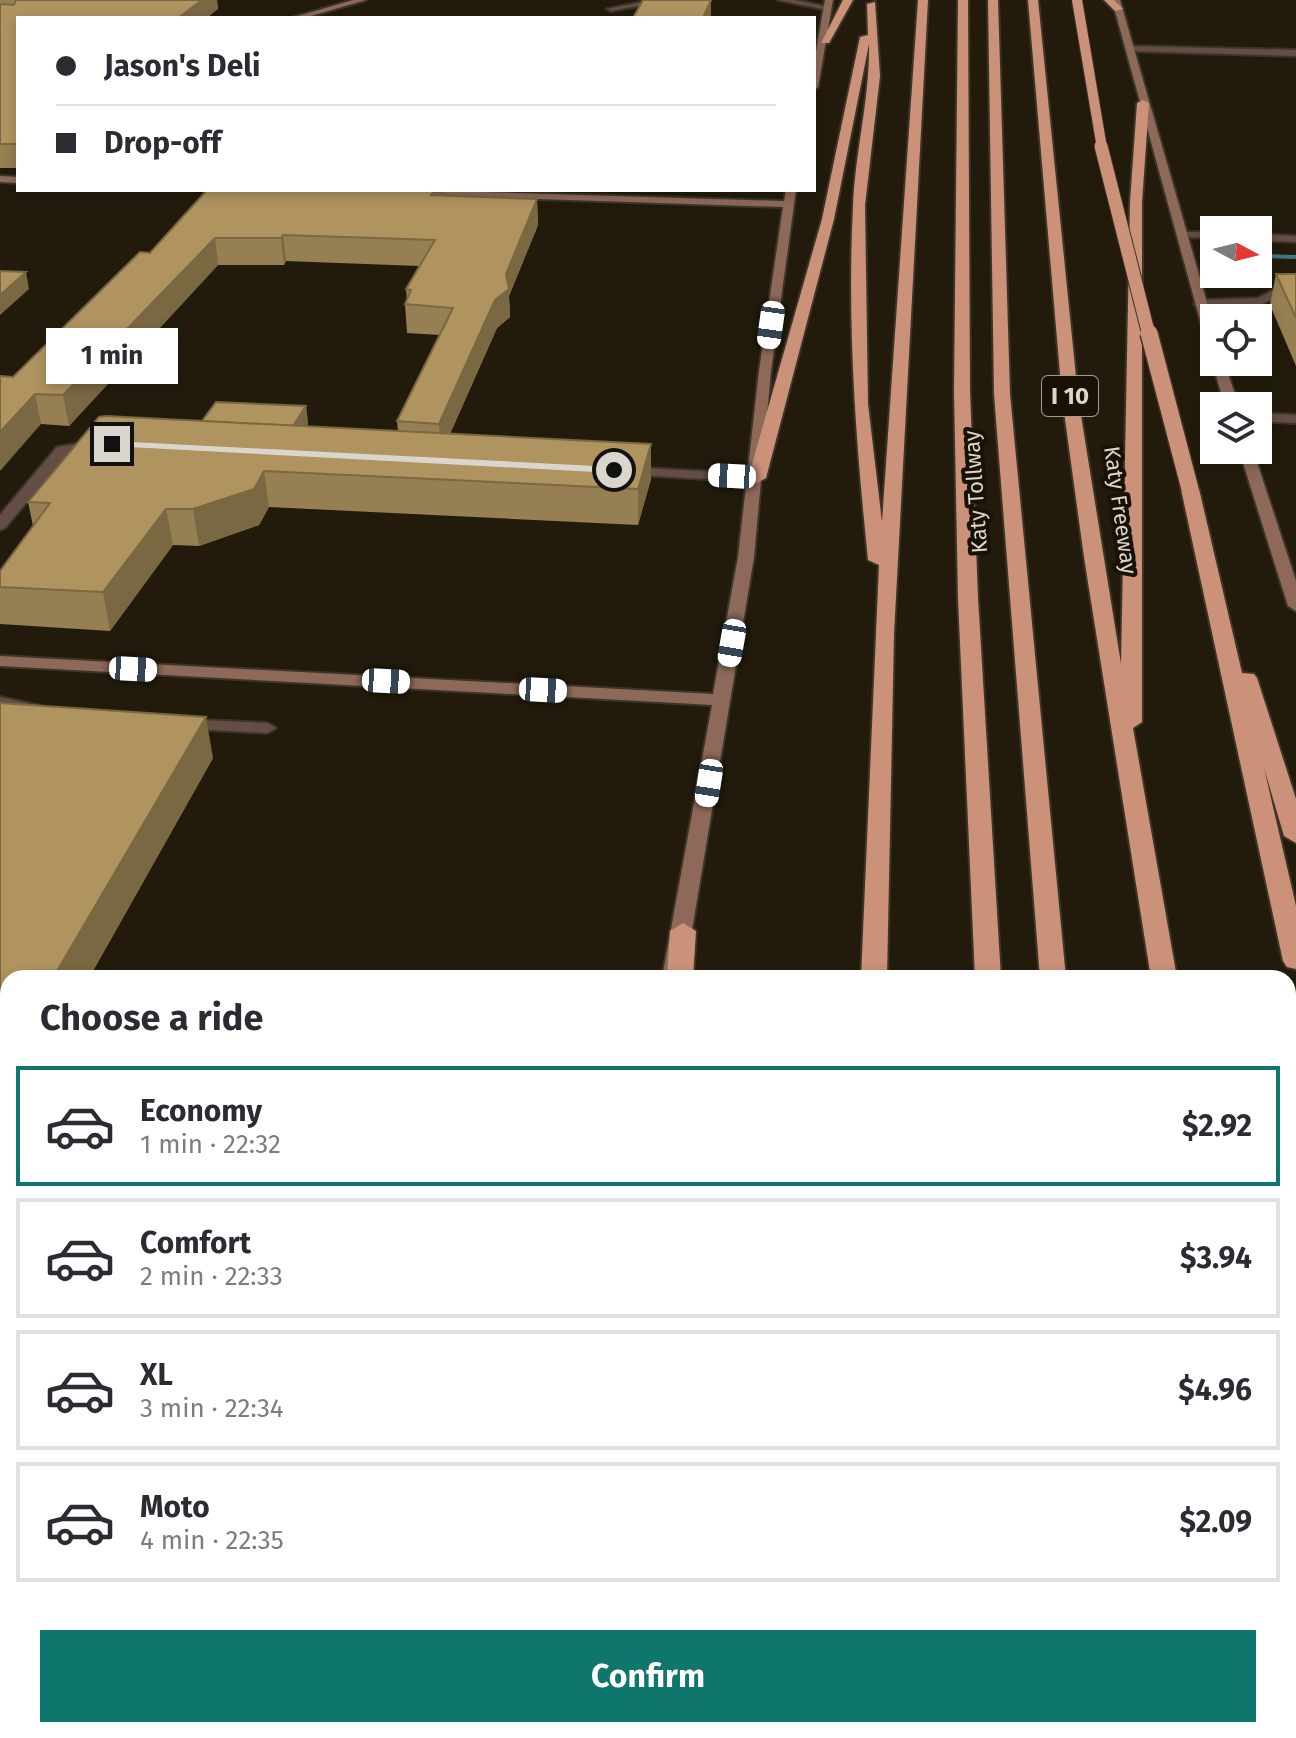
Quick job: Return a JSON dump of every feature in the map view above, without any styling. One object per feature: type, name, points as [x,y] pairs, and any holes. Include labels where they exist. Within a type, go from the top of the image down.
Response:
[{"type":"highway","points":[[825,41],[848,0]]},
{"type":"highway","points":[[874,970],[884,634],[923,0]]},
{"type":"highway","name":"Katy Tollway","points":[[963,0],[962,391],[988,970]]},
{"type":"highway","name":"Katy Tollway","points":[[993,0],[1002,394],[1052,970]]},
{"type":"highway","name":"Katy Freeway","points":[[1033,0],[1070,397],[1163,970]]},
{"type":"highway","points":[[1077,0],[1091,102],[1105,167],[1191,495],[1296,961]]},
{"type":"highway","points":[[1109,0],[1117,4]]},
{"type":"highway","points":[[757,478],[828,219],[867,59],[873,2]]},
{"type":"highway","points":[[867,59],[873,100],[859,205],[860,404],[884,634]]},
{"type":"highway","points":[[1131,788],[1135,264],[1138,148],[1143,103]]},
{"type":"highway","points":[[1191,495],[1296,836]]},
{"type":"highway","points":[[681,970],[683,931]]},
{"type":"main road","points":[[302,16],[362,0]]},
{"type":"main road","points":[[816,66],[825,41],[828,4]]},
{"type":"main road","points":[[1117,4],[1200,304]]},
{"type":"main road","points":[[399,192],[496,192],[788,204]]},
{"type":"main road","points":[[675,970],[757,478],[765,371],[791,192]]},
{"type":"main road","points":[[1250,464],[1296,606]]},
{"type":"main road","points":[[0,661],[722,700]]},
{"type":"street","points":[[611,9],[666,0]]},
{"type":"street","points":[[782,0],[828,4]]},
{"type":"street","points":[[1130,49],[1296,53]]},
{"type":"street","points":[[1181,234],[1200,235]]},
{"type":"street","points":[[1272,238],[1296,239]]},
{"type":"street","points":[[1200,304],[1260,301],[1296,282]]},
{"type":"street","points":[[1272,418],[1296,419]]},
{"type":"street","points":[[0,525],[62,450],[112,444]]},
{"type":"street","points":[[614,470],[757,478]]},
{"type":"street","points":[[0,702],[56,714]]},
{"type":"street","points":[[161,723],[267,728]]},
{"type":"building","points":[[16,0],[202,0],[181,16],[16,16],[16,144],[0,144],[0,4],[14,5]]},
{"type":"building","points":[[643,0],[711,0],[704,16],[634,16]]},
{"type":"building","points":[[205,192],[433,192],[431,195],[537,199],[506,274],[509,289],[495,300],[439,424],[397,421],[453,308],[405,304],[411,290],[406,289],[435,240],[283,235],[281,238],[215,238],[63,395],[35,394],[0,432],[0,376],[13,377],[140,252],[150,253]]},
{"type":"building","points":[[0,271],[26,272],[0,295]]},
{"type":"building","points":[[1276,274],[1296,274],[1296,318]]},
{"type":"building","points":[[216,402],[306,406],[293,426],[202,421]]},
{"type":"building","points":[[99,417],[651,444],[638,489],[264,471],[254,489],[193,509],[166,509],[103,592],[0,587],[0,571],[50,503],[28,502]]},
{"type":"building","points":[[0,703],[206,717],[58,970],[0,970]]},
{"type":"waterway","points":[[1272,256],[1296,257]]},
{"type":"route","points":[[112,444],[614,470]]}]
